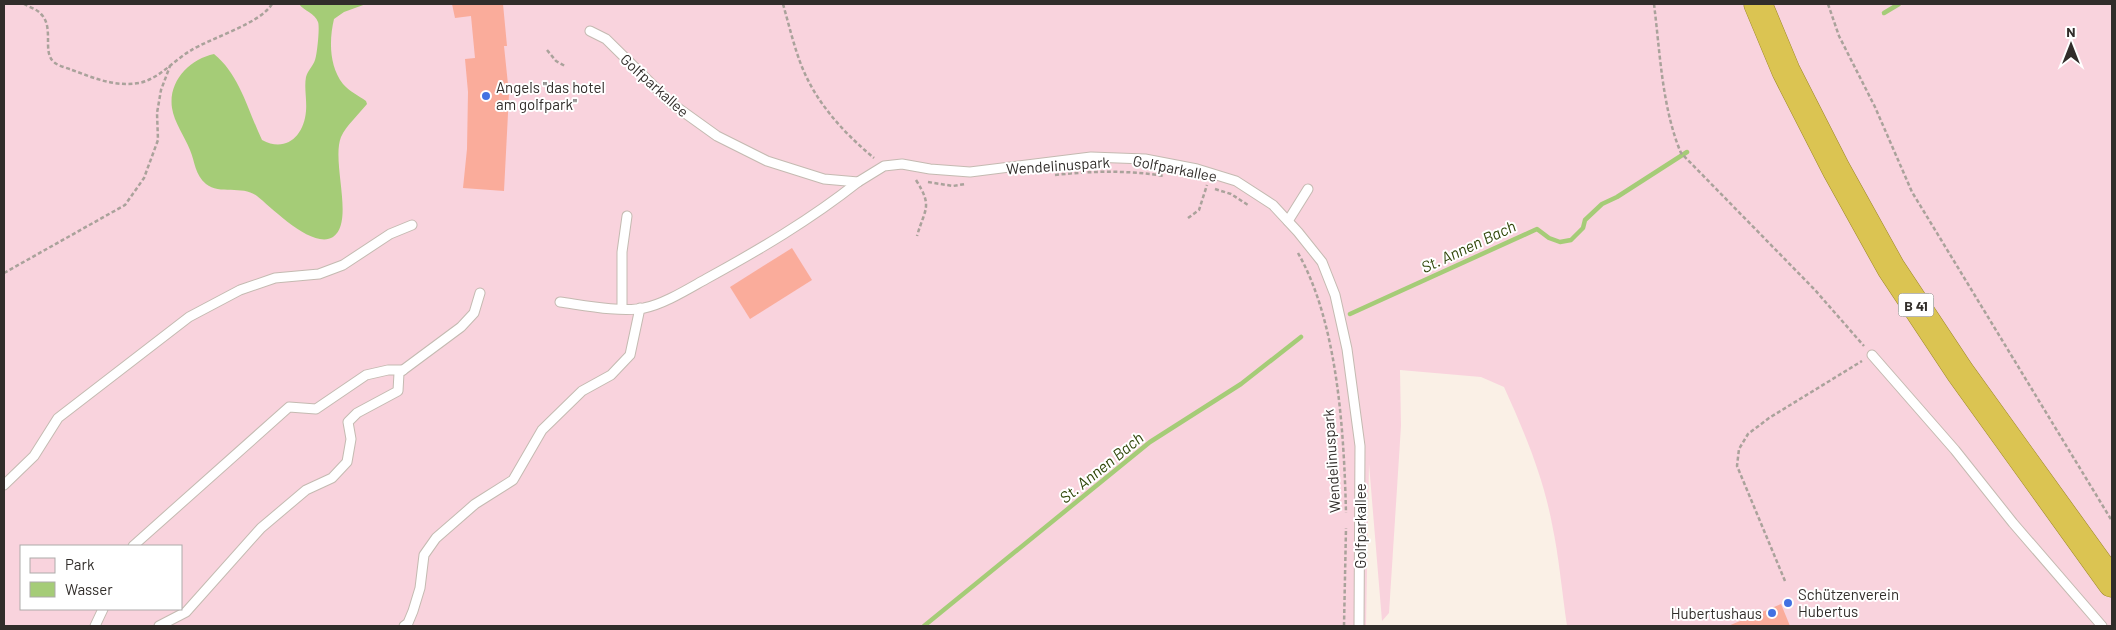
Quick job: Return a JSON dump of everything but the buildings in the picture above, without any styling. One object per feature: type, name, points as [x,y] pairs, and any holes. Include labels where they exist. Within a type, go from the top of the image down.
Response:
[{"type":"highway","name":"B 41","points":[[1758,4],[1786,71],[1836,169],[1892,268],[1960,372],[2112,583]]},
{"type":"lane","name":"Golfparkallee","points":[[590,31],[606,39],[671,103],[717,136],[775,163],[824,180],[858,182],[884,166],[902,164],[930,169],[970,172],[1091,157],[1145,159],[1197,169],[1236,181],[1273,205],[1322,262],[1334,295],[1347,349],[1360,446],[1359,626]]},
{"type":"lane","points":[[560,302],[640,308],[680,294],[754,253],[828,206],[858,182]]},
{"type":"lane","points":[[1288,221],[1308,189]]},
{"type":"lane","points":[[622,308],[622,252],[627,216]]},
{"type":"lane","points":[[4,485],[34,456],[58,418],[189,317],[240,290],[275,278],[319,274],[343,265],[390,234],[412,225]]},
{"type":"lane","points":[[159,626],[186,612],[261,528],[306,490],[332,478],[347,462],[351,439],[348,422],[357,413],[398,391],[399,373],[474,314],[480,294]]},
{"type":"lane","points":[[404,626],[408,623],[420,588],[424,554],[436,538],[475,504],[513,480],[542,430],[582,391],[611,375],[630,355],[640,308]]},
{"type":"lane","points":[[1872,355],[1955,450],[2013,524],[2102,626]]},
{"type":"lane","points":[[134,545],[289,407],[316,409],[366,375],[388,370],[403,370]]},
{"type":"lane","points":[[95,626],[103,610]]},
{"type":"path","points":[[24,4],[40,13],[47,23],[49,34],[48,53],[54,62],[102,82],[120,84],[140,83],[156,76],[190,50],[255,18],[272,4]]},
{"type":"path","points":[[783,4],[802,68],[827,114],[857,144],[884,166],[905,177],[953,186],[972,184]]},
{"type":"path","points":[[1654,4],[1669,115],[1674,136],[1681,153],[1815,290],[1872,355],[1769,418],[1748,434],[1739,448],[1737,466],[1785,581]]},
{"type":"path","points":[[1828,4],[1839,36],[1875,107],[1912,192],[2112,521]]},
{"type":"path","points":[[547,50],[556,61],[565,66]]},
{"type":"path","points":[[4,273],[125,206],[144,178],[158,140],[157,113],[161,90],[170,65]]},
{"type":"path","name":"Wendelinuspark","points":[[1048,176],[1095,171],[1140,172],[1167,177]]},
{"type":"path","points":[[916,180],[926,195],[928,204],[917,236]]},
{"type":"path","points":[[1200,183],[1231,194],[1254,208]]},
{"type":"path","points":[[1188,218],[1199,210],[1207,186]]},
{"type":"path","name":"Wendelinuspark","points":[[1297,251],[1309,271],[1322,306],[1331,354],[1344,451],[1346,518],[1344,626]]},
{"type":"green space","points":[[4,4],[2112,4],[2112,626],[1567,626],[1557,549],[1544,489],[1519,420],[1504,387],[1481,377],[1400,370],[1401,426],[1389,613],[1382,621],[1369,464],[1366,626],[4,626]]},
{"type":"water","points":[[299,4],[366,4],[344,12],[334,19],[332,27],[331,53],[338,77],[345,87],[366,101],[367,104],[349,124],[341,137],[339,161],[343,205],[342,219],[339,229],[333,237],[325,239],[315,238],[304,233],[251,193],[218,189],[206,184],[197,172],[172,108],[174,89],[182,73],[197,61],[214,54],[237,83],[262,140],[271,144],[279,144],[292,140],[298,135],[305,120],[306,77],[317,53],[319,25],[317,19]]},
{"type":"waterway","name":"St. Annen Bach","points":[[1884,13],[1899,4]]},
{"type":"waterway","name":"St. Annen Bach","points":[[1350,314],[1537,229],[1549,238],[1560,242],[1571,240],[1583,228],[1585,220],[1602,204],[1617,197],[1687,152]]},
{"type":"waterway","name":"St. Annen Bach","points":[[924,626],[1150,442],[1241,384],[1301,337]]},
{"type":"place","name":"Angels \"das hotel am golfpark\"","points":[[486,96]]},
{"type":"place","name":"Schützenverein Hubertus","points":[[1788,603]]},
{"type":"place","name":"Hubertushaus","points":[[1772,613]]}]
